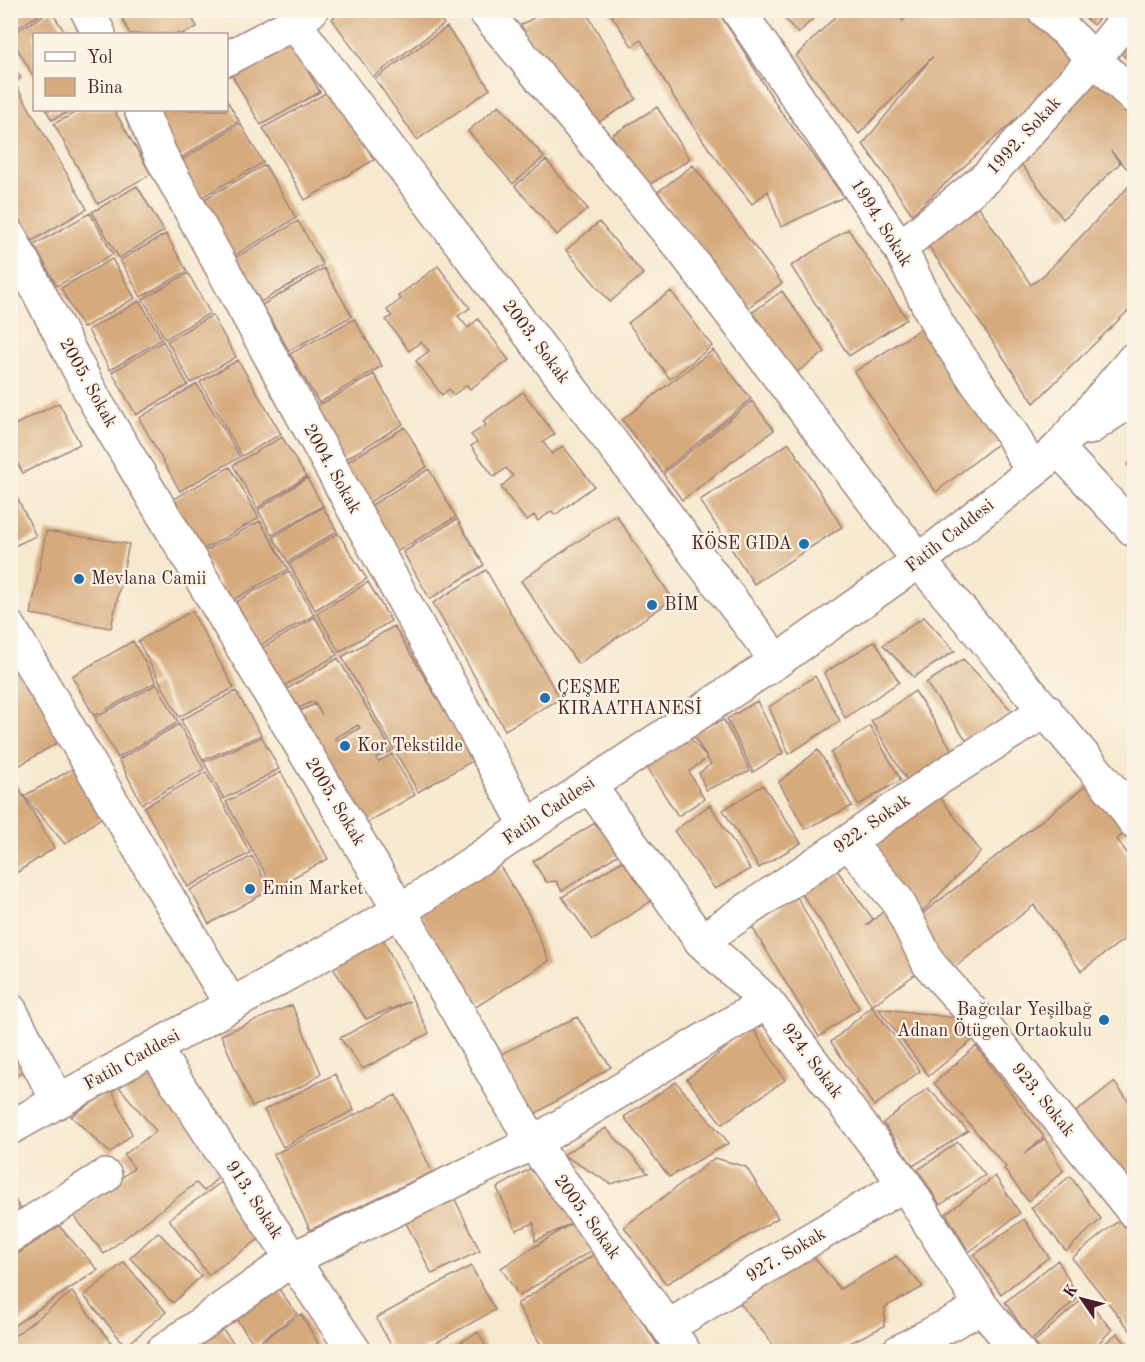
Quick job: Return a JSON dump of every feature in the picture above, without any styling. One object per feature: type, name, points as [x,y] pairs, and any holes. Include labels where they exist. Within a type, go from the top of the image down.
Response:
[{"type":"street","points":[[87,10],[98,33]]},
{"type":"street","points":[[484,10],[683,250],[919,561],[1046,710],[1117,796],[1134,821]]},
{"type":"street","name":"1994. Sokak","points":[[738,10],[900,248],[938,325],[1013,436],[1032,472]]},
{"type":"street","points":[[1044,10],[1134,97]]},
{"type":"street","name":"1992. Sokak","points":[[900,248],[989,175],[1094,59],[1134,10]]},
{"type":"street","points":[[228,58],[303,17]]},
{"type":"street","name":"2003. Sokak","points":[[303,17],[777,661]]},
{"type":"street","name":"2004. Sokak","points":[[141,111],[161,156],[527,826]]},
{"type":"street","name":"2005. Sokak","points":[[10,237],[96,402],[399,911],[533,1143],[676,1339]]},
{"type":"street","name":"Fatih Caddesi","points":[[1058,449],[1134,359]]},
{"type":"street","name":"Fatih Caddesi","points":[[10,1128],[399,911],[777,661],[919,561],[1058,449],[1134,398]]},
{"type":"street","points":[[1058,449],[1134,530]]},
{"type":"street","points":[[10,628],[231,1005]]},
{"type":"street","name":"922. Sokak","points":[[701,941],[930,784],[1046,710]]},
{"type":"street","name":"924. Sokak","points":[[589,785],[701,941],[767,1002],[905,1184],[982,1307],[1018,1352]]},
{"type":"street","name":"923. Sokak","points":[[848,842],[897,900],[929,964],[980,1021],[1134,1212]]},
{"type":"street","points":[[162,1352],[292,1258],[533,1143],[767,1002]]},
{"type":"street","points":[[10,1010],[58,1101]]},
{"type":"street","name":"913. Sokak","points":[[154,1048],[355,1352]]},
{"type":"street","points":[[10,1236],[105,1176]]},
{"type":"street","name":"927. Sokak","points":[[676,1339],[793,1250],[905,1184]]},
{"type":"street","points":[[898,1352],[982,1307]]},
{"type":"building","points":[[10,10],[48,10],[10,32]]},
{"type":"building","points":[[118,10],[188,10],[197,27],[184,33],[130,33]]},
{"type":"building","points":[[343,10],[435,10],[444,24],[373,77],[332,19]]},
{"type":"building","points":[[547,10],[585,10],[636,99],[586,130],[547,71],[521,25]]},
{"type":"building","points":[[608,10],[717,10],[779,109],[844,197],[781,227],[768,191],[752,204],[709,149],[673,96],[641,40],[632,46]]},
{"type":"building","points":[[778,10],[821,10],[798,34]]},
{"type":"building","points":[[842,10],[892,10],[903,21],[914,10],[1030,10],[1080,60],[912,214],[863,144],[933,56],[859,134],[796,56]]},
{"type":"building","points":[[1077,10],[1106,10],[1093,25]]},
{"type":"building","points":[[51,11],[65,33],[33,33],[33,76],[10,35]]},
{"type":"building","points":[[447,27],[490,89],[417,140],[375,79]]},
{"type":"building","points":[[1134,29],[1134,65],[1116,49]]},
{"type":"building","points":[[287,35],[320,92],[261,125],[228,69]]},
{"type":"building","points":[[10,60],[21,78],[10,84]]},
{"type":"building","points":[[1100,65],[1134,99],[1134,176],[1111,151],[1120,163],[1063,219],[1019,161]]},
{"type":"building","points":[[17,87],[87,209],[32,241],[10,204],[10,91]]},
{"type":"building","points":[[333,89],[374,160],[305,200],[263,128]]},
{"type":"building","points":[[228,102],[239,121],[178,160],[152,114],[157,111],[228,111]]},
{"type":"building","points":[[499,105],[544,157],[513,184],[468,131]]},
{"type":"building","points":[[657,107],[690,159],[646,187],[612,135]]},
{"type":"building","points":[[47,111],[70,111],[52,120]]},
{"type":"building","points":[[78,111],[115,111],[151,174],[98,204],[54,124]]},
{"type":"building","points":[[240,123],[263,163],[200,198],[179,162]]},
{"type":"building","points":[[546,160],[588,209],[557,235],[515,186]]},
{"type":"building","points":[[265,165],[296,218],[234,256],[202,200]]},
{"type":"building","points":[[693,165],[782,283],[746,309],[658,192]]},
{"type":"building","points":[[1134,181],[1134,305],[1034,403],[927,244],[977,204],[1031,285],[1044,275]]},
{"type":"building","points":[[137,186],[164,231],[119,258],[92,212]]},
{"type":"building","points":[[90,213],[113,254],[57,286],[34,245]]},
{"type":"building","points":[[298,221],[323,265],[261,302],[235,258]]},
{"type":"building","points":[[599,222],[643,274],[610,302],[566,250]]},
{"type":"building","points":[[848,229],[907,319],[849,356],[791,266]]},
{"type":"building","points":[[166,234],[187,271],[141,297],[120,260]]},
{"type":"building","points":[[112,259],[135,298],[83,328],[61,288]]},
{"type":"building","points":[[438,266],[470,308],[458,316],[468,328],[478,319],[509,360],[470,389],[467,385],[453,395],[449,389],[442,395],[416,361],[429,351],[421,342],[409,351],[386,320],[392,316],[387,310],[401,299],[398,296]]},
{"type":"building","points":[[324,268],[352,316],[289,351],[262,305]]},
{"type":"building","points":[[188,273],[210,313],[165,339],[143,299]]},
{"type":"building","points":[[671,291],[712,346],[670,379],[628,323]]},
{"type":"building","points":[[782,291],[825,352],[790,377],[746,317]]},
{"type":"building","points":[[140,301],[162,339],[110,370],[88,330]]},
{"type":"building","points":[[212,315],[236,357],[191,383],[167,341]]},
{"type":"building","points":[[354,319],[382,366],[319,403],[290,354]]},
{"type":"building","points":[[925,326],[1006,437],[936,492],[854,372]]},
{"type":"building","points":[[163,341],[188,385],[136,415],[112,372]]},
{"type":"building","points":[[713,350],[751,399],[662,472],[622,420]]},
{"type":"building","points":[[238,360],[281,434],[242,456],[200,382]]},
{"type":"building","points":[[374,374],[403,424],[341,462],[311,410]]},
{"type":"building","points":[[197,384],[240,457],[180,491],[139,418]]},
{"type":"building","points":[[523,392],[555,434],[543,442],[552,454],[563,446],[594,486],[555,515],[552,511],[538,521],[534,515],[526,521],[501,487],[513,476],[506,468],[494,477],[471,446],[477,442],[471,435],[486,425],[483,421]]},
{"type":"building","points":[[752,401],[774,430],[682,500],[663,474]]},
{"type":"building","points":[[59,403],[80,444],[23,473],[10,450],[10,427]]},
{"type":"building","points":[[405,427],[427,467],[365,505],[342,465]]},
{"type":"building","points":[[282,437],[306,477],[257,508],[233,465]]},
{"type":"building","points":[[789,443],[842,527],[754,584],[700,500]]},
{"type":"building","points":[[1134,458],[1134,472],[1127,465]]},
{"type":"building","points":[[230,467],[259,518],[201,551],[172,500]]},
{"type":"building","points":[[429,469],[456,517],[393,554],[367,508]]},
{"type":"building","points":[[307,478],[323,506],[272,535],[258,510]]},
{"type":"building","points":[[10,483],[36,536],[10,548]]},
{"type":"building","points":[[323,507],[337,531],[288,562],[273,537]]},
{"type":"building","points":[[616,515],[673,599],[578,664],[521,581]]},
{"type":"building","points":[[457,519],[484,565],[430,599],[403,552]]},
{"type":"building","points":[[260,521],[288,569],[230,602],[202,553]]},
{"type":"building","name":"Mevlana Camii","points":[[46,531],[129,544],[111,628],[31,614]]},
{"type":"building","points":[[338,533],[367,579],[315,610],[289,564]]},
{"type":"building","points":[[486,570],[560,699],[505,730],[433,603]]},
{"type":"building","points":[[289,571],[314,615],[256,648],[231,605]]},
{"type":"building","points":[[368,582],[391,621],[339,652],[317,613]]},
{"type":"building","points":[[192,611],[234,688],[179,717],[138,641]]},
{"type":"building","points":[[315,617],[337,655],[279,689],[257,651]]},
{"type":"building","points":[[924,617],[955,651],[914,677],[883,645]]},
{"type":"building","points":[[394,626],[474,760],[418,792],[342,657]]},
{"type":"building","points":[[133,641],[156,682],[94,716],[72,676]]},
{"type":"building","points":[[875,641],[899,682],[845,718],[824,673]]},
{"type":"building","points":[[338,658],[392,751],[376,758],[378,762],[392,754],[415,795],[358,828],[293,714],[315,704],[322,715],[314,701],[292,711],[282,692]],"holes":[[[358,725],[360,728],[336,741],[335,738]]]},
{"type":"building","points":[[963,659],[1013,712],[967,741],[926,683]]},
{"type":"building","points":[[20,668],[65,738],[17,767],[10,758],[10,674]]},
{"type":"building","points":[[815,676],[840,721],[789,754],[769,707]]},
{"type":"building","points":[[157,684],[178,722],[118,758],[95,718]]},
{"type":"building","points":[[236,691],[261,735],[203,760],[181,720]]},
{"type":"building","points":[[915,691],[954,753],[908,782],[871,721]]},
{"type":"building","points":[[757,701],[783,753],[753,772],[727,719]]},
{"type":"building","points":[[724,720],[750,771],[706,790],[699,773],[711,764],[692,733]]},
{"type":"building","points":[[179,724],[204,769],[142,804],[119,760]]},
{"type":"building","points":[[870,726],[901,780],[858,805],[831,753]]},
{"type":"building","points":[[262,737],[279,769],[224,799],[204,762]]},
{"type":"building","points":[[689,737],[707,758],[689,772],[704,799],[678,816],[646,766]]},
{"type":"building","points":[[818,750],[852,806],[805,829],[779,782]]},
{"type":"building","points":[[79,765],[106,814],[65,844],[24,796]]},
{"type":"building","points":[[206,772],[250,853],[188,887],[144,807]]},
{"type":"building","points":[[281,772],[328,859],[273,888],[226,802]]},
{"type":"building","points":[[10,773],[54,848],[10,877]]},
{"type":"building","points":[[1092,781],[1130,829],[1117,839],[1134,863],[1134,932],[1081,971],[1034,905],[950,971],[912,922]]},
{"type":"building","points":[[930,784],[981,852],[912,922],[871,842]]},
{"type":"building","points":[[763,785],[801,843],[759,868],[723,810]]},
{"type":"building","points":[[710,805],[750,869],[715,889],[674,831]]},
{"type":"building","points":[[603,818],[625,850],[562,891],[556,881],[546,882],[533,861]]},
{"type":"building","points":[[252,856],[270,890],[209,924],[190,890]]},
{"type":"building","points":[[629,857],[657,897],[593,940],[562,897]]},
{"type":"building","points":[[498,863],[529,914],[549,961],[474,1008],[419,913]]},
{"type":"building","points":[[836,869],[873,919],[866,926],[897,900],[929,964],[872,1006],[838,948],[800,891]]},
{"type":"building","points":[[797,897],[859,1008],[819,1037],[752,927]]},
{"type":"building","points":[[382,937],[429,1033],[363,1069],[340,1038],[410,1001],[366,1019],[333,968]]},
{"type":"building","points":[[292,1005],[321,1073],[307,1084],[252,1107],[221,1035]]},
{"type":"building","points":[[872,1006],[920,1071],[874,1106],[831,1042]]},
{"type":"building","points":[[878,1008],[980,1021],[971,1041],[929,1076]]},
{"type":"building","points":[[577,1017],[611,1067],[532,1116],[499,1055]]},
{"type":"building","points":[[752,1027],[785,1080],[722,1124],[687,1079]]},
{"type":"building","points":[[10,1038],[25,1071],[10,1078]]},
{"type":"building","points":[[976,1046],[1044,1137],[1024,1154],[1045,1139],[1063,1171],[1028,1201],[1004,1169],[1006,1167],[934,1083]]},
{"type":"building","points":[[153,1065],[226,1170],[204,1191],[196,1183],[104,1254],[74,1216],[134,1168],[124,1155],[156,1131],[119,1087]]},
{"type":"building","points":[[335,1074],[354,1110],[283,1147],[264,1110]]},
{"type":"building","points":[[676,1082],[729,1143],[669,1177],[624,1117]]},
{"type":"building","points":[[1114,1082],[1134,1108],[1134,1211],[1068,1118]]},
{"type":"building","points":[[928,1088],[968,1131],[913,1166],[883,1123]]},
{"type":"building","points":[[112,1090],[132,1134],[110,1153],[71,1116]]},
{"type":"building","points":[[396,1095],[432,1172],[310,1230],[274,1154]]},
{"type":"building","points":[[606,1128],[648,1173],[611,1184],[563,1155]]},
{"type":"building","points":[[958,1142],[985,1175],[940,1205],[918,1170]]},
{"type":"building","points":[[715,1158],[746,1167],[778,1218],[666,1284],[624,1227]]},
{"type":"building","points":[[538,1164],[592,1250],[519,1296],[501,1268],[572,1223],[535,1241],[534,1223],[516,1230],[497,1188]]},
{"type":"building","points":[[995,1176],[1020,1213],[969,1252],[946,1214]]},
{"type":"building","points":[[1070,1176],[1101,1219],[1066,1251],[1031,1208]]},
{"type":"building","points":[[226,1179],[265,1235],[208,1275],[169,1219]]},
{"type":"building","points":[[449,1187],[480,1251],[432,1274],[400,1211]]},
{"type":"building","points":[[10,1190],[26,1221],[10,1229]]},
{"type":"building","points":[[1123,1217],[1134,1232],[1134,1335],[1072,1258]]},
{"type":"building","points":[[1024,1219],[1049,1257],[1001,1294],[974,1255]]},
{"type":"building","points":[[59,1226],[98,1270],[10,1328],[10,1259]]},
{"type":"building","points":[[158,1232],[201,1276],[173,1303],[130,1258]]},
{"type":"building","points":[[803,1244],[840,1289],[896,1256],[923,1287],[885,1307],[884,1326],[832,1352],[779,1352],[738,1301]]},
{"type":"building","points":[[598,1252],[662,1352],[545,1352],[517,1304]]},
{"type":"building","points":[[1058,1260],[1078,1297],[1031,1341],[1005,1302]]},
{"type":"building","points":[[124,1262],[166,1312],[126,1346],[84,1296]]},
{"type":"building","points":[[471,1266],[495,1310],[419,1352],[395,1352],[376,1318]]},
{"type":"building","points":[[273,1281],[297,1314],[255,1345],[231,1312]]},
{"type":"building","points":[[72,1292],[113,1345],[105,1352],[10,1352],[10,1339]]},
{"type":"building","points":[[1085,1297],[1112,1330],[1089,1352],[1041,1352],[1034,1342]]},
{"type":"building","points":[[301,1314],[323,1352],[270,1352],[262,1341]]},
{"type":"building","points":[[212,1317],[241,1352],[171,1352]]},
{"type":"building","points":[[478,1332],[489,1352],[443,1352]]},
{"type":"building","points":[[1117,1333],[1134,1352],[1096,1352]]},
{"type":"place","name":"KÖSE GIDA","points":[[804,544]]},
{"type":"place","name":"Mevlana Camii","points":[[79,579]]},
{"type":"place","name":"BİM","points":[[652,605]]},
{"type":"place","name":"ÇEŞME KIRAATHANESİ","points":[[545,698]]},
{"type":"place","name":"Kor Tekstilde","points":[[345,746]]},
{"type":"place","name":"Emin Market","points":[[250,889]]},
{"type":"place","name":"Bağcılar Yeşilbağ Adnan Ötügen Ortaokulu","points":[[1104,1020]]}]
